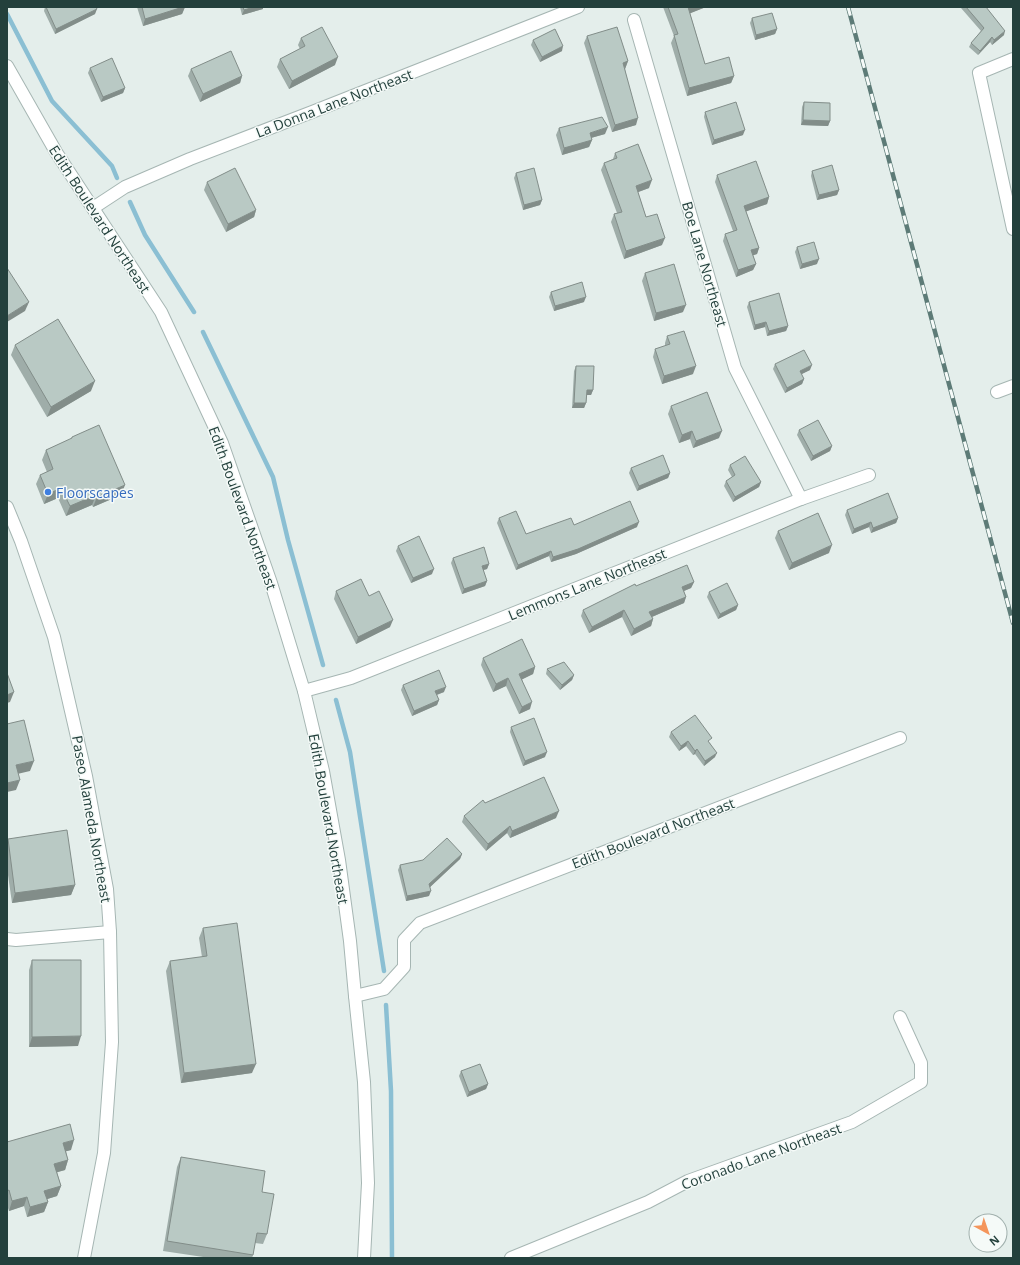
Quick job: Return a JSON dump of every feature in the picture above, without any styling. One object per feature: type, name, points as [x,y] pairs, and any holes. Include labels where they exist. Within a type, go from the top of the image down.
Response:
[{"type":"street","name":"La Donna Lane Northeast","points":[[93,208],[125,187],[190,159],[578,7]]},
{"type":"street","name":"Boe Lane Northeast","points":[[634,20],[735,368],[801,499]]},
{"type":"street","points":[[1013,59],[979,73],[1013,229]]},
{"type":"street","name":"Edith Boulevard Northeast","points":[[7,66],[56,152],[161,312],[222,443],[271,583],[304,691],[323,771],[339,860],[350,941],[364,1082],[368,1183],[364,1258]]},
{"type":"street","points":[[997,392],[1013,386]]},
{"type":"street","name":"Lemmons Lane Northeast","points":[[304,691],[351,678],[801,499],[869,475]]},
{"type":"street","name":"Paseo Alameda Northeast","points":[[7,507],[21,541],[54,637],[86,776],[107,889],[110,932],[112,1042],[104,1153],[84,1258]]},
{"type":"street","name":"Edith Boulevard Northeast","points":[[355,996],[384,990],[404,967],[404,940],[420,923],[900,738]]},
{"type":"street","points":[[7,939],[16,940],[110,932]]},
{"type":"street","name":"Coronado Lane Northeast","points":[[511,1258],[648,1202],[688,1181],[852,1122],[921,1082],[921,1063],[900,1017]]},
{"type":"building","points":[[46,7],[96,7],[97,9],[56,29]]},
{"type":"building","points":[[142,7],[183,7],[145,19]]},
{"type":"building","points":[[243,7],[254,7],[244,10]]},
{"type":"building","points":[[668,7],[688,7],[705,64],[729,57],[734,76],[689,88],[674,35],[678,34]]},
{"type":"building","points":[[966,7],[986,7],[1005,31],[994,40],[992,37],[980,51],[971,43],[984,28]]},
{"type":"building","points":[[772,13],[777,29],[756,35],[752,18]]},
{"type":"building","points":[[322,27],[338,57],[292,81],[280,59],[305,46],[301,38]]},
{"type":"building","points":[[617,27],[628,61],[623,63],[638,118],[615,125],[587,36]]},
{"type":"building","points":[[555,29],[563,46],[542,57],[533,40]]},
{"type":"building","points":[[231,51],[242,76],[203,94],[191,69]]},
{"type":"building","points":[[112,58],[125,88],[103,97],[90,68]]},
{"type":"building","points":[[736,102],[745,130],[714,140],[705,112]]},
{"type":"building","points":[[804,102],[830,103],[830,121],[803,120]]},
{"type":"building","points":[[602,117],[608,127],[590,133],[592,140],[564,148],[559,128]]},
{"type":"building","points":[[638,144],[652,180],[636,186],[646,217],[657,214],[665,238],[626,251],[614,214],[622,212],[604,163],[617,158],[615,153]]},
{"type":"building","points":[[756,161],[769,197],[744,206],[759,248],[751,250],[756,264],[738,270],[725,234],[737,230],[717,175]]},
{"type":"building","points":[[832,165],[839,190],[819,195],[812,171]]},
{"type":"building","points":[[235,168],[256,210],[228,224],[207,182]]},
{"type":"building","points":[[534,168],[542,200],[524,205],[516,173]]},
{"type":"building","points":[[814,242],[819,259],[802,264],[797,247]]},
{"type":"building","points":[[674,264],[686,305],[656,313],[645,273]]},
{"type":"building","points":[[7,268],[29,302],[7,316]]},
{"type":"building","points":[[582,282],[586,297],[555,306],[551,292]]},
{"type":"building","points":[[779,293],[788,326],[769,331],[766,322],[755,325],[749,302]]},
{"type":"building","points":[[58,319],[95,381],[51,407],[15,345]]},
{"type":"building","points":[[684,331],[696,366],[664,376],[655,349],[670,344],[667,336]]},
{"type":"building","points":[[804,350],[812,365],[800,371],[804,379],[787,388],[775,364]]},
{"type":"building","points":[[576,366],[594,366],[593,390],[587,390],[586,403],[574,403]]},
{"type":"building","points":[[707,392],[722,431],[696,441],[692,431],[682,435],[671,406]]},
{"type":"building","points":[[818,420],[832,446],[813,456],[799,430]]},
{"type":"building","points":[[99,425],[125,485],[97,497],[96,495],[70,506],[61,488],[48,494],[40,475],[53,469],[46,450]]},
{"type":"building","points":[[663,455],[670,473],[639,486],[631,468]]},
{"type":"building","points":[[745,456],[761,482],[735,497],[726,481],[735,475],[730,465]]},
{"type":"building","points":[[888,493],[898,518],[873,528],[871,522],[854,529],[847,510]]},
{"type":"building","points":[[630,501],[639,522],[578,549],[553,557],[551,551],[518,565],[499,518],[516,511],[526,534],[571,518],[574,525]]},
{"type":"building","points":[[818,513],[832,545],[792,563],[778,531]]},
{"type":"building","points":[[419,536],[434,569],[413,578],[398,546]]},
{"type":"building","points":[[484,547],[489,564],[482,566],[487,581],[464,589],[453,558]]},
{"type":"building","points":[[687,565],[694,582],[682,587],[686,597],[649,612],[653,619],[634,629],[624,610],[592,627],[583,610],[635,584],[636,586]]},
{"type":"building","points":[[361,579],[369,596],[379,591],[393,620],[358,637],[336,591]]},
{"type":"building","points":[[727,583],[738,605],[720,614],[709,592]]},
{"type":"building","points":[[522,639],[535,667],[519,674],[532,702],[522,707],[508,678],[496,684],[483,658]]},
{"type":"building","points":[[564,662],[574,675],[562,685],[547,669]]},
{"type":"building","points":[[439,670],[446,687],[435,691],[439,700],[414,711],[403,685]]},
{"type":"building","points":[[7,673],[14,692],[7,695]]},
{"type":"building","points":[[695,715],[712,738],[708,741],[717,753],[705,761],[697,749],[695,751],[688,741],[681,746],[671,732]]},
{"type":"building","points":[[534,718],[547,752],[525,761],[511,727]]},
{"type":"building","points":[[24,720],[34,761],[16,765],[20,780],[7,783],[7,724]]},
{"type":"building","points":[[544,777],[559,811],[512,831],[510,826],[488,844],[464,816],[483,800],[485,803]]},
{"type":"building","points":[[67,830],[75,885],[15,893],[8,839]]},
{"type":"building","points":[[447,838],[462,854],[429,884],[431,891],[407,896],[400,865],[423,860]]},
{"type":"building","points":[[237,923],[256,1064],[184,1073],[170,961],[207,956],[203,928]]},
{"type":"building","points":[[32,960],[81,960],[81,1036],[32,1037]]},
{"type":"building","points":[[480,1064],[488,1084],[469,1092],[461,1071]]},
{"type":"building","points":[[70,1124],[74,1140],[63,1143],[68,1160],[54,1164],[61,1186],[44,1191],[48,1202],[30,1207],[27,1197],[12,1201],[9,1190],[7,1191],[7,1142]]},
{"type":"building","points":[[181,1157],[265,1171],[262,1192],[274,1194],[267,1234],[257,1233],[253,1255],[167,1241]]},
{"type":"waterway","points":[[7,14],[52,101],[112,166],[117,178]]},
{"type":"waterway","points":[[130,202],[145,235],[194,312]]},
{"type":"waterway","points":[[203,332],[273,477],[288,540],[323,665]]},
{"type":"waterway","points":[[336,700],[350,752],[384,971]]},
{"type":"waterway","points":[[386,1005],[391,1091],[392,1258]]},
{"type":"railway","points":[[848,7],[1013,623]]},
{"type":"place","name":"Floorscapes","points":[[48,492]]}]
